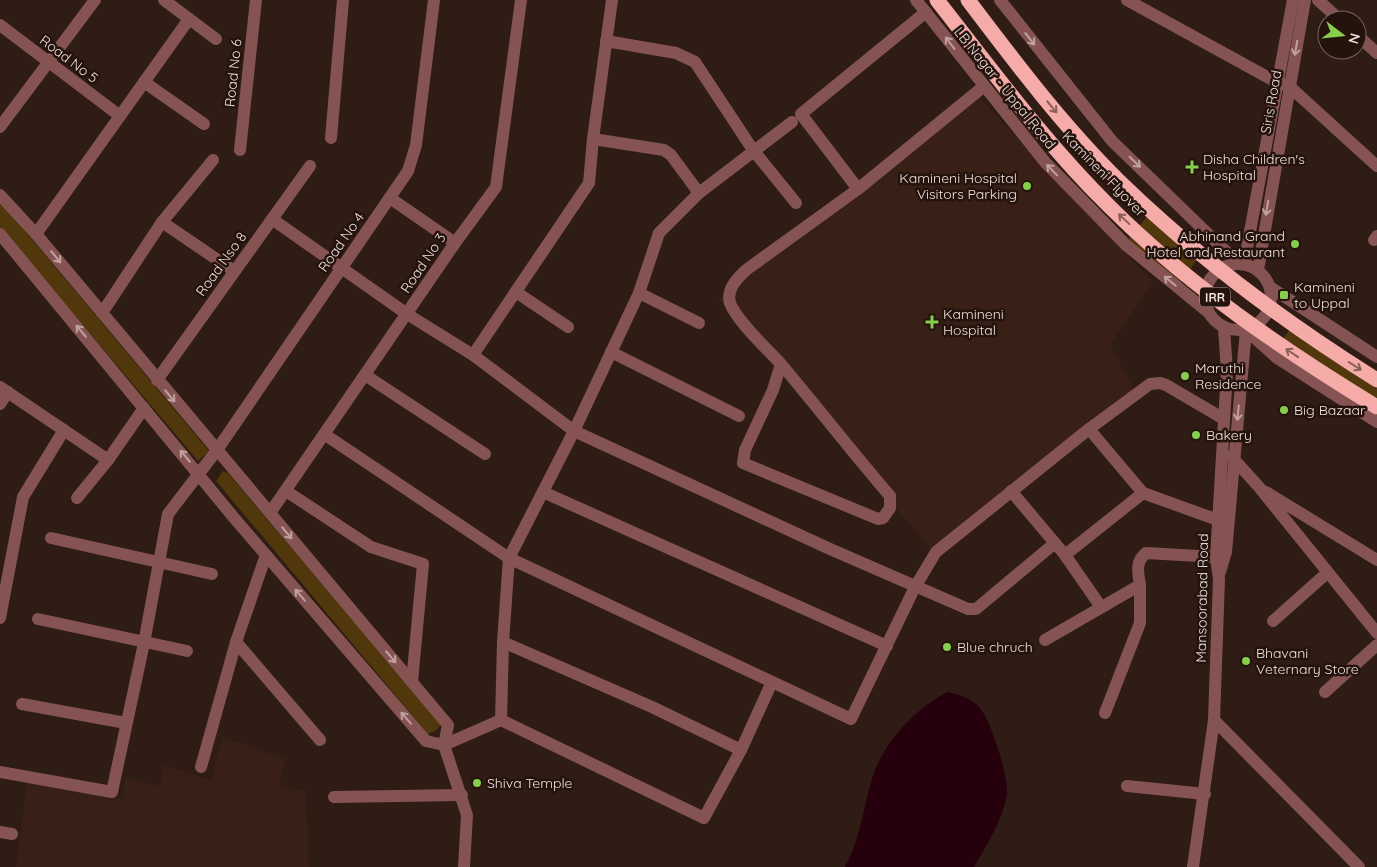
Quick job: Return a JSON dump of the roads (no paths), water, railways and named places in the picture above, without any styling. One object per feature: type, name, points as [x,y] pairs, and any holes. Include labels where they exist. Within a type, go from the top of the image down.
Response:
[{"type":"highway","name":"Kamineni Flyover","points":[[937,0],[1028,116],[1070,164],[1137,232],[1235,313],[1320,373],[1377,408]]},
{"type":"highway","name":"Kamineni Flyover","points":[[968,0],[1027,78],[1088,148],[1152,212],[1249,295],[1377,380]]},
{"type":"street","points":[[0,127],[95,0]]},
{"type":"street","name":"Road No 6","points":[[240,150],[256,0]]},
{"type":"street","points":[[331,138],[343,0]]},
{"type":"street","name":"Road No 4","points":[[0,772],[112,792],[144,643],[168,514],[198,472],[217,450],[408,171],[416,146],[434,0]]},
{"type":"street","name":"Road No 3","points":[[270,512],[455,243],[492,196],[499,178],[521,0]]},
{"type":"street","points":[[473,356],[589,183],[592,139],[612,0]]},
{"type":"street","name":"LB Nagar - Uppal Road","points":[[916,0],[983,87],[1045,162],[1110,231],[1208,312]]},
{"type":"street","points":[[1000,0],[1112,141],[1241,263],[1258,270],[1265,277],[1270,287],[1271,298],[1267,313],[1256,325],[1246,330],[1235,330],[1224,328],[1214,321],[1204,301],[1209,279],[1217,270],[1227,265],[1241,263]]},
{"type":"street","points":[[1127,0],[1284,85],[1377,166]]},
{"type":"street","name":"Siris Road","points":[[1258,270],[1284,85],[1293,0]]},
{"type":"street","name":"Siris Road","points":[[1241,263],[1305,0]]},
{"type":"street","points":[[1318,0],[1329,10]]},
{"type":"street","points":[[168,1],[216,39]]},
{"type":"street","points":[[858,189],[801,114],[926,12]]},
{"type":"street","points":[[36,234],[189,18]]},
{"type":"street","name":"Road No 5","points":[[0,24],[120,116]]},
{"type":"street","points":[[606,41],[676,53],[686,56],[695,62],[753,150],[796,203]]},
{"type":"street","points":[[1367,44],[1377,52]]},
{"type":"street","points":[[144,82],[204,124]]},
{"type":"street","points":[[781,364],[772,390],[744,450],[743,464],[878,519],[883,518],[890,508],[890,496],[781,364],[738,316],[730,303],[730,292],[735,281],[746,270],[858,189],[983,87]]},
{"type":"street","points":[[501,720],[503,642],[509,558],[574,431],[639,293],[659,233],[698,193],[792,122]]},
{"type":"street","points":[[592,139],[664,150],[671,155],[698,193]]},
{"type":"street","points":[[102,313],[162,222],[213,160]]},
{"type":"street","name":"Road Nso 8","points":[[157,380],[310,166]]},
{"type":"street","points":[[0,195],[36,234],[448,725],[444,745],[467,815],[464,867]]},
{"type":"street","points":[[390,198],[455,243]]},
{"type":"street","points":[[272,219],[340,269],[473,356],[574,431],[968,609],[976,609],[1055,543]]},
{"type":"street","points":[[162,222],[234,271]]},
{"type":"street","points":[[0,234],[266,555],[426,741],[444,745],[501,720],[704,818],[742,750],[772,682]]},
{"type":"street","points":[[1270,287],[1377,357]]},
{"type":"street","points":[[516,292],[568,328]]},
{"type":"street","points":[[639,293],[699,323]]},
{"type":"street","points":[[1224,328],[1227,371],[1224,420],[1228,456],[1259,487],[1377,633]]},
{"type":"street","points":[[1246,330],[1277,358],[1377,422]]},
{"type":"street","points":[[1218,579],[1226,552],[1228,456],[1246,330]]},
{"type":"street","points":[[611,352],[739,416]]},
{"type":"street","points":[[365,375],[485,454]]},
{"type":"street","points":[[324,434],[509,558],[613,605],[851,719],[915,586],[936,552],[1011,491],[1089,429],[1154,383],[1166,385],[1224,420]]},
{"type":"street","points":[[0,404],[4,390],[108,460]]},
{"type":"street","points":[[77,498],[108,460],[144,408]]},
{"type":"street","points":[[1089,429],[1143,493],[1218,520]]},
{"type":"street","points":[[0,618],[23,497],[64,430]]},
{"type":"street","name":"Mansoorabad Road","points":[[1196,865],[1214,720],[1218,579],[1216,557],[1218,520],[1226,482]]},
{"type":"street","points":[[1259,487],[1377,560]]},
{"type":"street","points":[[286,490],[372,547],[424,564],[412,682]]},
{"type":"street","points":[[1011,491],[1066,556],[1100,607]]},
{"type":"street","points":[[543,492],[887,646]]},
{"type":"street","points":[[1066,556],[1143,493]]},
{"type":"street","points":[[51,538],[212,574]]},
{"type":"street","points":[[1105,713],[1140,623],[1140,585],[1137,566],[1139,560],[1146,553],[1216,557]]},
{"type":"street","points":[[201,767],[236,642],[266,555]]},
{"type":"street","points":[[1274,621],[1327,573]]},
{"type":"street","points":[[1045,640],[1140,585]]},
{"type":"street","points":[[38,619],[187,651]]},
{"type":"street","points":[[236,642],[320,740]]},
{"type":"street","points":[[503,642],[652,707],[742,750]]},
{"type":"street","points":[[1325,692],[1377,644]]},
{"type":"street","points":[[22,704],[126,723]]},
{"type":"street","points":[[1214,720],[1359,867]]},
{"type":"street","points":[[1127,786],[1205,794]]},
{"type":"street","points":[[334,797],[462,795]]},
{"type":"place","name":"Disha Children's Hospital","points":[[1192,167]]},
{"type":"place","name":"Kamineni Hospital Visitors Parking","points":[[1027,186]]},
{"type":"place","name":"Abhinand Grand Hotel and Restaurant","points":[[1295,244]]},
{"type":"place","name":"Kamineni to Uppal","points":[[1284,295]]},
{"type":"place","name":"Kamineni Hospital","points":[[932,322]]},
{"type":"place","name":"Maruthi Residence","points":[[1185,376]]},
{"type":"place","name":"Big Bazaar","points":[[1284,410]]},
{"type":"place","name":"Bakery","points":[[1196,435]]},
{"type":"place","name":"Blue chruch","points":[[947,647]]},
{"type":"place","name":"Bhavani Veternary Store","points":[[1246,661]]},
{"type":"place","name":"Shiva Temple","points":[[477,783]]}]
